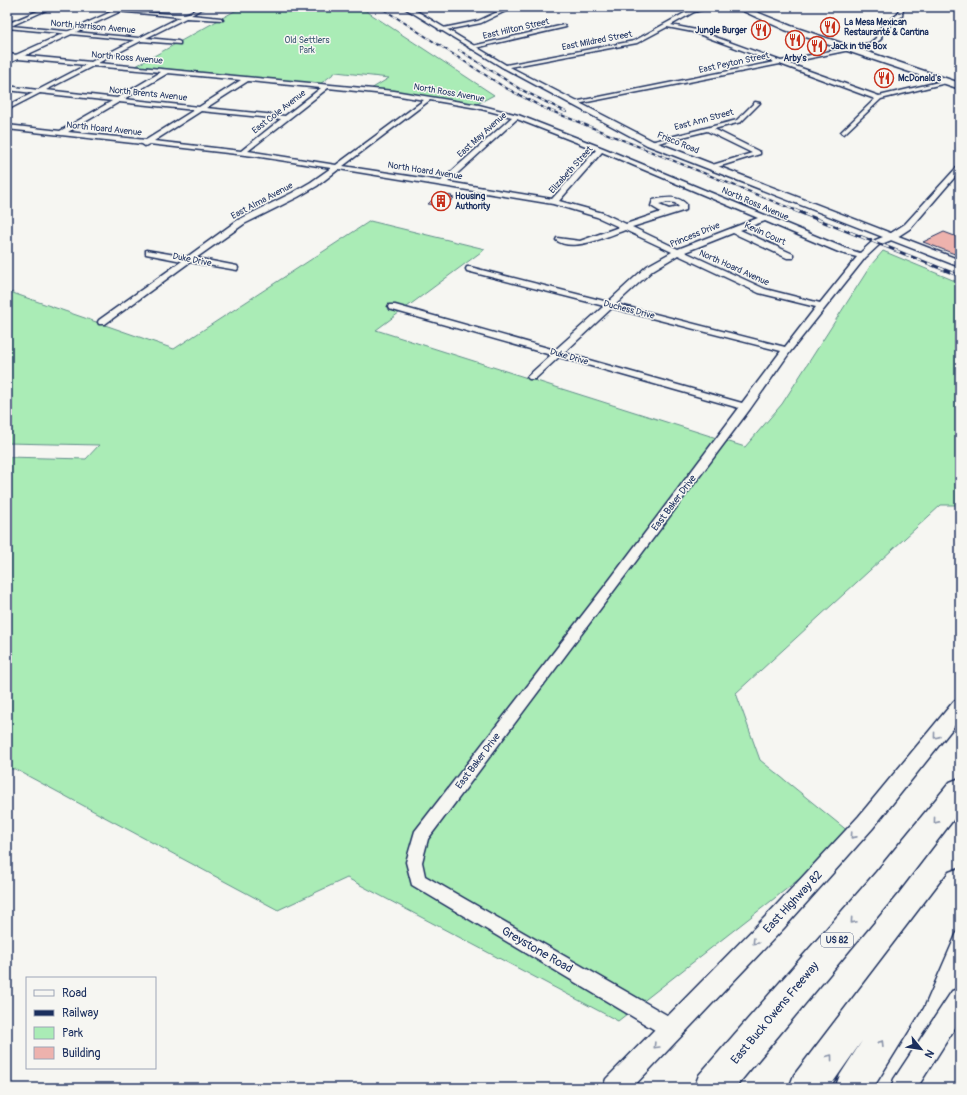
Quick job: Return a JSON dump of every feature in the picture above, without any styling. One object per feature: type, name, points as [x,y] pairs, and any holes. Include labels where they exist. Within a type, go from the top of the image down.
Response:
[{"type":"highway","name":"East Buck Owens Freeway","points":[[712,1088],[887,882],[960,790]]},
{"type":"highway","points":[[807,1088],[960,882]]},
{"type":"highway","points":[[852,1088],[911,995],[960,887]]},
{"type":"main road","points":[[738,7],[788,28],[960,81]]},
{"type":"main road","points":[[750,7],[853,48],[960,86]]},
{"type":"street","points":[[7,26],[51,7]]},
{"type":"street","points":[[77,7],[221,19]]},
{"type":"street","points":[[7,62],[127,7]]},
{"type":"street","points":[[7,108],[203,7]]},
{"type":"street","name":"Frisco Road","points":[[406,7],[504,66],[650,143],[960,264]]},
{"type":"street","points":[[441,29],[478,22],[512,7]]},
{"type":"street","name":"East Mildred Street","points":[[504,66],[627,44],[642,39],[692,11],[710,7]]},
{"type":"street","name":"East Peyton Street","points":[[574,104],[853,48],[876,42],[880,31],[900,15],[902,9],[901,7]]},
{"type":"street","points":[[666,25],[694,30],[879,98]]},
{"type":"street","name":"North Harrison Avenue","points":[[7,26],[178,43]]},
{"type":"street","name":"East Hilton Street","points":[[471,47],[564,26]]},
{"type":"street","name":"North Ross Avenue","points":[[7,56],[327,86],[430,98],[477,106],[516,116],[844,251],[862,256]]},
{"type":"street","points":[[61,133],[168,71]]},
{"type":"street","points":[[140,148],[247,78]]},
{"type":"street","points":[[844,132],[879,98],[947,82]]},
{"type":"street","name":"East Cole Avenue","points":[[242,153],[327,86]]},
{"type":"street","name":"North Brents Avenue","points":[[7,88],[286,118]]},
{"type":"street","name":"East Alma Avenue","points":[[102,322],[241,222],[295,195],[337,167],[430,98]]},
{"type":"street","name":"East Ann Street","points":[[650,143],[738,121],[757,103]]},
{"type":"street","name":"East May Avenue","points":[[443,182],[516,116]]},
{"type":"street","name":"North Hoard Avenue","points":[[7,127],[242,153],[443,182],[554,202],[594,213],[762,291],[821,306]]},
{"type":"street","points":[[708,129],[758,153],[710,167]]},
{"type":"street","name":"Elizabeth Street","points":[[554,202],[601,150]]},
{"type":"street","name":"East Baker Drive","points":[[414,862],[421,836],[612,585],[821,306],[862,256],[876,243],[891,237],[908,226],[960,167]]},
{"type":"street","points":[[560,240],[581,243],[670,211]]},
{"type":"street","name":"Princess Drive","points":[[532,377],[559,354],[650,268],[677,252],[765,218]]},
{"type":"street","name":"Kevin Court","points":[[733,230],[790,256]]},
{"type":"street","name":"Duke Drive","points":[[150,252],[234,268]]},
{"type":"street","name":"Duchess Drive","points":[[470,269],[788,350]]},
{"type":"street","name":"Duke Drive","points":[[392,307],[746,407]]},
{"type":"street","name":"East Highway 82","points":[[615,1088],[776,920],[866,822],[960,706]]},
{"type":"street","name":"Greystone Road","points":[[414,862],[418,880],[672,1029]]},
{"type":"street","points":[[902,1088],[960,999]]},
{"type":"green space","name":"Old Settlers Park","points":[[242,7],[360,7],[494,95],[477,104],[371,89],[389,78],[336,72],[320,84],[136,66]]},
{"type":"green space","points":[[370,221],[485,249],[376,330],[745,447],[782,404],[871,265],[883,251],[960,283],[960,505],[941,505],[736,693],[760,760],[854,836],[618,1021],[347,878],[278,910],[15,769],[7,769],[7,457],[86,459],[99,445],[7,443],[7,291],[174,349]]},
{"type":"building","name":"Housing Authority","points":[[438,194],[452,196],[451,197],[454,198],[445,206],[428,204]]},
{"type":"building","points":[[944,232],[960,238],[960,256],[923,242]]},
{"type":"waterway","points":[[930,7],[960,12]]},
{"type":"railway","points":[[380,7],[504,87],[544,108],[797,211]]},
{"type":"railway","points":[[459,50],[520,89],[566,112]]},
{"type":"railway","points":[[794,210],[960,276]]},
{"type":"place","name":"La Mesa Mexican Restauranté & Cantina","points":[[830,27]]},
{"type":"place","name":"Jungle Burger","points":[[761,30]]},
{"type":"place","name":"Arby's","points":[[795,40]]},
{"type":"place","name":"Jack in the Box","points":[[817,46]]},
{"type":"place","name":"McDonald's","points":[[884,78]]},
{"type":"place","name":"Housing Authority","points":[[441,201]]}]
